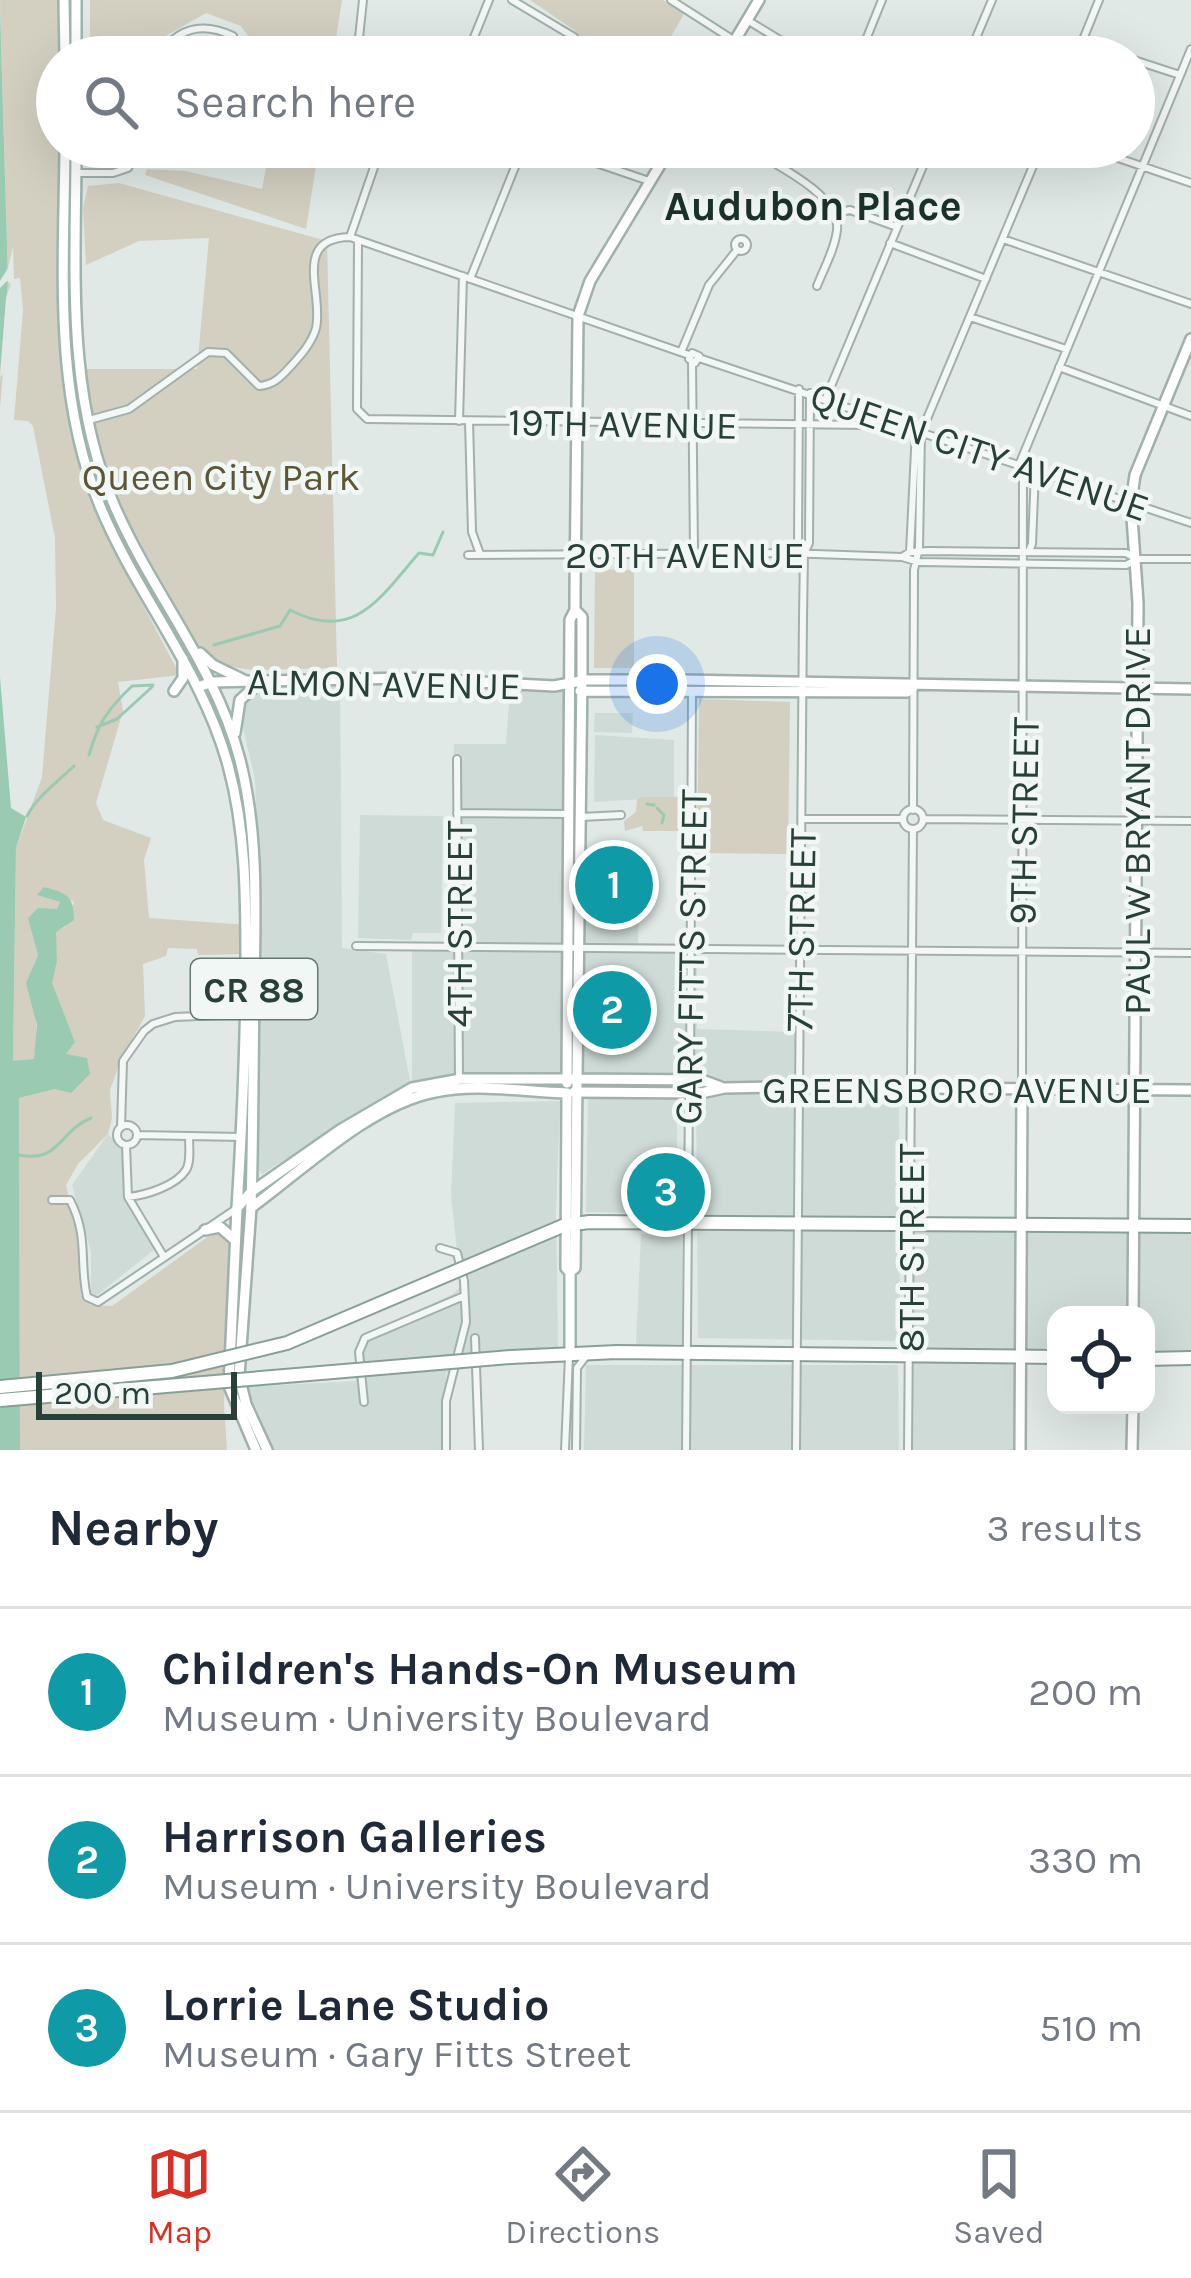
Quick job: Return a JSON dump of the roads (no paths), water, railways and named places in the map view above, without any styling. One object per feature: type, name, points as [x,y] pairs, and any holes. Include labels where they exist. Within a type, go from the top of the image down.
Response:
[{"type":"highway","points":[[0,1387],[172,1371],[287,1343],[570,1224],[1191,1226]]},
{"type":"highway","points":[[0,1400],[570,1353],[1047,1357]]},
{"type":"highway","points":[[1155,1358],[1191,1358]]},
{"type":"main road","points":[[64,0],[64,36]]},
{"type":"main road","points":[[76,0],[76,36]]},
{"type":"main road","points":[[737,36],[756,1]]},
{"type":"main road","points":[[69,168],[70,172]]},
{"type":"main road","name":"CR 88","points":[[71,168],[80,422],[117,512],[212,682],[234,738],[251,815],[251,1208],[239,1376],[267,1450]]},
{"type":"main road","points":[[570,1353],[570,1272],[575,1268],[570,1224],[574,816],[570,620],[575,610],[578,316],[590,281],[658,168]]},
{"type":"main road","name":"PAUL W BRYANT DRIVE","points":[[1133,1306],[1137,559],[1131,503],[1135,476],[1191,339]]},
{"type":"main road","points":[[80,422],[101,509],[198,686],[228,764],[244,850],[247,1014],[229,1386],[256,1450]]},
{"type":"main road","points":[[574,816],[582,686],[582,617],[575,610]]},
{"type":"main road","points":[[193,645],[213,665],[246,681]]},
{"type":"main road","points":[[174,691],[183,678],[182,654]]},
{"type":"main road","name":"ALMON AVENUE","points":[[198,686],[406,678],[582,686]]},
{"type":"main road","points":[[582,686],[692,680],[802,687]]},
{"type":"main road","points":[[234,738],[240,700],[261,681]]},
{"type":"main road","points":[[582,686],[692,693],[914,686],[1191,689]]},
{"type":"main road","name":"GREENSBORO AVENUE","points":[[237,1208],[272,1177],[412,1088],[572,1079],[724,1088],[1191,1090]]},
{"type":"main road","name":"GREENSBORO AVENUE","points":[[251,1208],[395,1105],[459,1084],[572,1092],[690,1086]]},
{"type":"main road","points":[[1020,1450],[1022,1089]]},
{"type":"main road","points":[[251,1163],[255,1174],[272,1177]]},
{"type":"main road","points":[[237,1208],[251,1208]]},
{"type":"main road","points":[[205,1230],[220,1227],[235,1240]]},
{"type":"main road","points":[[1132,1450],[1133,1414]]},
{"type":"street","points":[[359,36],[363,0]]},
{"type":"street","points":[[474,36],[489,0]]},
{"type":"street","points":[[512,0],[572,36]]},
{"type":"street","points":[[671,0],[726,36]]},
{"type":"street","points":[[868,36],[883,0]]},
{"type":"street","points":[[977,36],[992,0]]},
{"type":"street","points":[[1085,36],[1099,0]]},
{"type":"street","points":[[747,20],[773,36]]},
{"type":"street","points":[[176,36],[201,28],[233,36]]},
{"type":"street","name":"9TH STREET","points":[[1155,135],[1191,49]]},
{"type":"street","points":[[1155,67],[1180,75]]},
{"type":"street","points":[[70,172],[113,173],[128,168]]},
{"type":"street","points":[[80,422],[128,409],[208,352],[226,353],[259,386],[274,382],[314,332],[316,254],[327,241],[354,239],[375,168]]},
{"type":"street","points":[[459,421],[466,278],[514,168]]},
{"type":"street","points":[[610,168],[650,182]]},
{"type":"street","points":[[780,168],[814,189],[835,213],[836,236],[817,286]]},
{"type":"street","points":[[826,398],[922,168]]},
{"type":"street","points":[[802,819],[903,819],[913,810],[912,559],[918,431],[1032,168]]},
{"type":"street","name":"9TH STREET","points":[[1022,1089],[1026,552],[1021,466],[1141,168]]},
{"type":"street","points":[[1148,168],[1191,183]]},
{"type":"street","points":[[835,213],[850,210],[897,227]]},
{"type":"street","name":"QUEEN CITY AVENUE","points":[[354,239],[1191,523]]},
{"type":"street","name":"19TH AVENUE","points":[[354,239],[357,409],[372,420],[868,425],[882,418]]},
{"type":"street","points":[[1003,239],[1191,304]]},
{"type":"street","points":[[890,244],[986,279]]},
{"type":"street","points":[[694,552],[691,357],[709,285],[737,250]]},
{"type":"street","points":[[970,317],[1066,349]]},
{"type":"street","points":[[1059,367],[1191,416]]},
{"type":"street","name":"7TH STREET","points":[[799,389],[798,544],[804,554]]},
{"type":"street","name":"7TH STREET","points":[[796,1450],[802,687],[810,393]]},
{"type":"street","points":[[469,421],[472,532],[480,554]]},
{"type":"street","points":[[912,559],[918,431]]},
{"type":"street","points":[[920,456],[939,439]]},
{"type":"street","name":"9TH STREET","points":[[1026,552],[1032,544],[1034,471]]},
{"type":"street","name":"20TH AVENUE","points":[[468,555],[694,552],[1127,565],[1137,559]]},
{"type":"street","name":"20TH AVENUE","points":[[912,559],[1026,552],[1191,559]]},
{"type":"street","name":"GARY FITTS STREET","points":[[686,1450],[692,680]]},
{"type":"street","name":"4TH STREET","points":[[458,759],[459,1084]]},
{"type":"street","points":[[913,810],[923,819],[1191,821]]},
{"type":"street","points":[[457,814],[621,815]]},
{"type":"street","points":[[903,819],[913,829],[923,819]]},
{"type":"street","name":"8TH STREET","points":[[908,1450],[913,829]]},
{"type":"street","points":[[356,946],[1191,953]]},
{"type":"street","points":[[164,1257],[128,1197],[126,1145],[117,1137],[122,1127],[123,1060],[152,1024],[175,1017],[247,1014]]},
{"type":"street","points":[[122,1127],[132,1127],[137,1136]]},
{"type":"street","points":[[137,1136],[243,1137]]},
{"type":"street","points":[[126,1145],[137,1136]]},
{"type":"street","points":[[128,1197],[152,1192],[183,1174],[188,1168],[190,1136]]},
{"type":"street","name":"GREENSBORO AVENUE","points":[[52,1200],[70,1200],[74,1208],[84,1245],[87,1297],[98,1302],[237,1208]]},
{"type":"street","points":[[440,1248],[457,1253],[464,1296],[464,1336],[446,1400],[446,1450]]},
{"type":"street","points":[[364,1402],[359,1352],[365,1338],[464,1296]]},
{"type":"street","points":[[475,1338],[479,1450]]},
{"type":"street","points":[[565,1450],[570,1353]]},
{"type":"street","points":[[577,1450],[577,1374],[589,1353]]},
{"type":"street","points":[[566,1375],[577,1374]]},
{"type":"waterway","points":[[214,645],[280,626],[290,610],[313,619],[349,618],[379,599],[419,553],[433,555],[443,532]]},
{"type":"waterway","points":[[89,755],[100,725],[116,702],[132,686],[153,685]]},
{"type":"waterway","points":[[97,727],[117,719],[152,687]]},
{"type":"waterway","points":[[27,816],[74,766]]},
{"type":"waterway","points":[[647,804],[654,805]]},
{"type":"waterway","points":[[657,808],[664,815],[662,823]]},
{"type":"waterway","points":[[19,1155],[51,1150],[91,1118]]},
{"type":"place","name":"Children's Hands-On Museum","points":[[614,885]]},
{"type":"place","name":"Harrison Galleries","points":[[612,1010]]},
{"type":"place","name":"Lorrie Lane Studio","points":[[666,1192]]},
{"type":"district","name":"Audubon Place","points":[[813,205]]},
{"type":"park label","name":"Queen City Park","points":[[221,476]]}]
